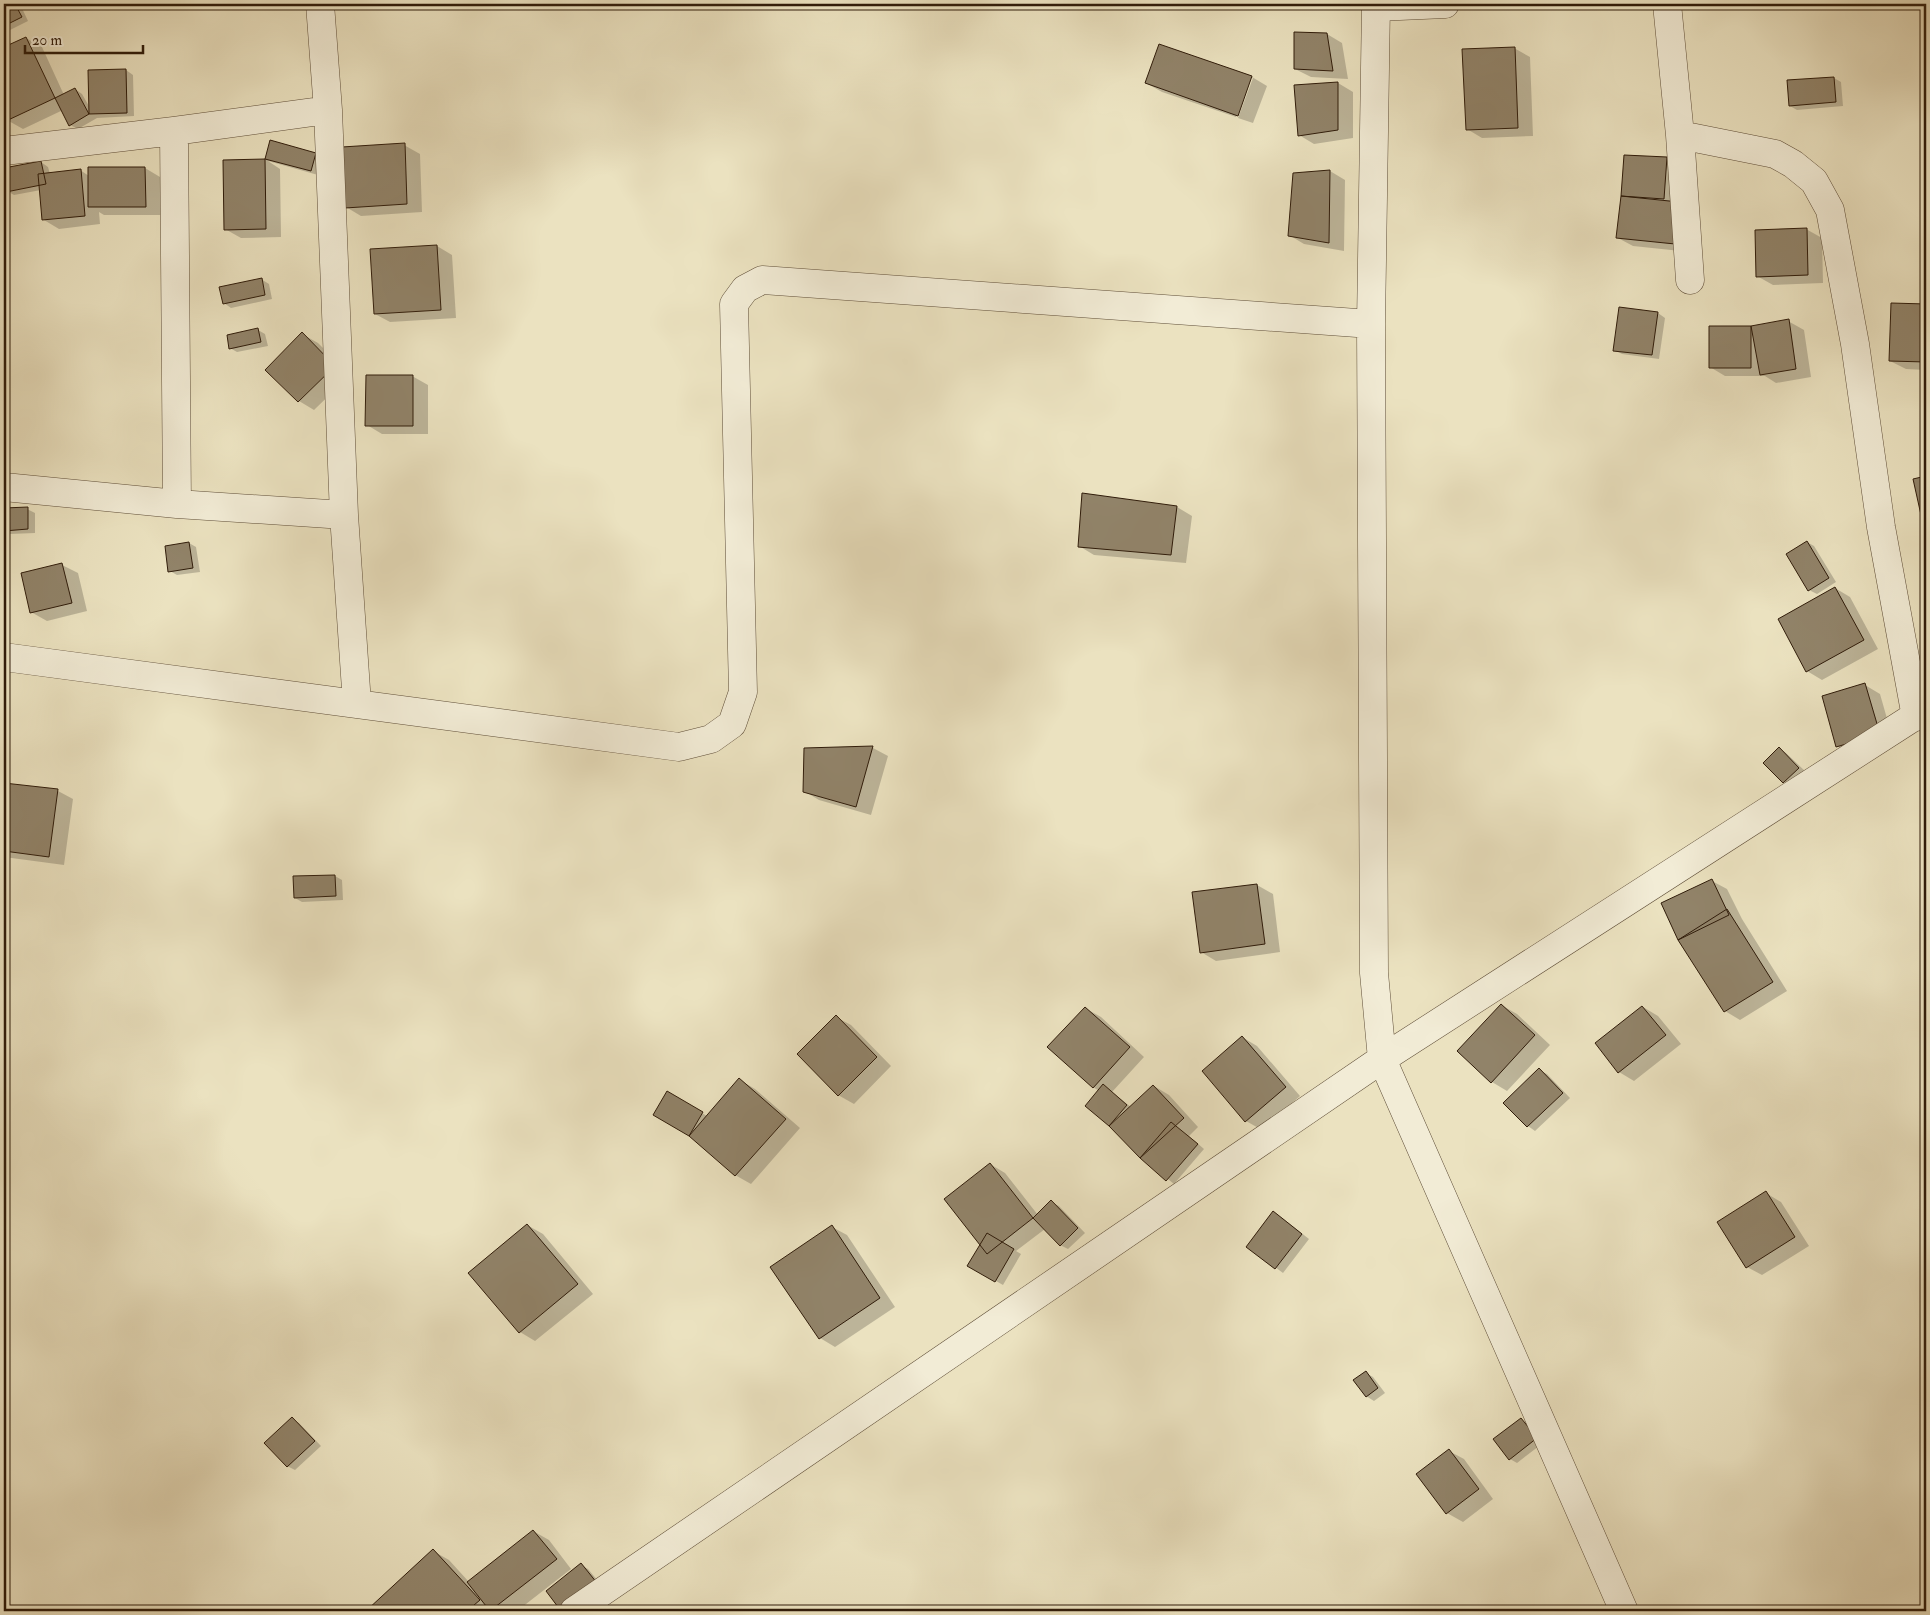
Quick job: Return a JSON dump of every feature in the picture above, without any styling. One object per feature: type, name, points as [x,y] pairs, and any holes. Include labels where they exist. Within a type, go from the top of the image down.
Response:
[{"type":"street","points":[[320,4],[328,110],[344,515],[357,704]]},
{"type":"street","points":[[1445,4],[1376,5],[1370,324],[1374,973],[1382,1059],[1624,1611]]},
{"type":"street","points":[[1667,4],[1680,135],[1690,280]]},
{"type":"street","points":[[4,151],[174,131],[328,110]]},
{"type":"street","points":[[174,131],[177,504]]},
{"type":"street","points":[[574,1611],[1382,1059],[1921,713],[1882,527],[1855,344],[1830,210],[1814,181],[1793,164],[1775,154],[1680,135]]},
{"type":"street","points":[[4,657],[679,747],[711,739],[732,724],[743,692],[734,304],[745,289],[762,280],[1370,324]]},
{"type":"street","points":[[4,487],[177,504],[344,515]]},
{"type":"building","points":[[4,4],[15,4],[22,17],[4,26]]},
{"type":"building","points":[[1294,32],[1327,33],[1333,71],[1294,69]]},
{"type":"building","points":[[26,37],[55,98],[6,121],[4,116],[4,47]]},
{"type":"building","points":[[1159,44],[1252,76],[1238,116],[1145,83]]},
{"type":"building","points":[[1515,47],[1518,128],[1466,130],[1462,49]]},
{"type":"building","points":[[126,69],[127,113],[89,114],[88,70]]},
{"type":"building","points":[[1834,77],[1836,102],[1789,106],[1787,80]]},
{"type":"building","points":[[1338,82],[1338,130],[1298,136],[1294,85]]},
{"type":"building","points":[[75,88],[89,114],[69,126],[55,98]]},
{"type":"building","points":[[270,140],[316,153],[311,171],[265,159]]},
{"type":"building","points":[[405,143],[407,204],[345,208],[342,147]]},
{"type":"building","points":[[1624,155],[1667,157],[1664,199],[1621,196]]},
{"type":"building","points":[[265,159],[266,229],[224,230],[223,160]]},
{"type":"building","points":[[41,161],[46,184],[6,192],[4,168]]},
{"type":"building","points":[[88,167],[145,167],[146,207],[88,207]]},
{"type":"building","points":[[81,169],[85,216],[42,220],[38,174]]},
{"type":"building","points":[[1330,170],[1329,243],[1288,236],[1293,173]]},
{"type":"building","points":[[1621,196],[1679,202],[1675,244],[1616,238]]},
{"type":"building","points":[[1807,228],[1808,275],[1756,277],[1755,230]]},
{"type":"building","points":[[437,245],[441,310],[374,314],[370,249]]},
{"type":"building","points":[[262,278],[265,295],[223,304],[219,287]]},
{"type":"building","points":[[1891,303],[1926,304],[1926,362],[1889,361]]},
{"type":"building","points":[[1619,307],[1658,312],[1652,355],[1613,351]]},
{"type":"building","points":[[1789,319],[1796,369],[1760,375],[1751,326]]},
{"type":"building","points":[[1709,326],[1751,326],[1751,368],[1709,368]]},
{"type":"building","points":[[258,328],[261,342],[229,349],[227,335]]},
{"type":"building","points":[[302,332],[335,366],[298,402],[265,370]]},
{"type":"building","points":[[366,375],[413,375],[413,426],[365,426]]},
{"type":"building","points":[[1926,476],[1926,532],[1925,533],[1913,479]]},
{"type":"building","points":[[1082,493],[1177,506],[1171,555],[1078,547]]},
{"type":"building","points":[[28,507],[28,529],[4,531],[4,508]]},
{"type":"building","points":[[1807,541],[1829,578],[1808,591],[1786,554]]},
{"type":"building","points":[[189,542],[193,568],[168,572],[165,546]]},
{"type":"building","points":[[62,563],[72,603],[30,613],[21,573]]},
{"type":"building","points":[[1835,587],[1864,640],[1806,672],[1778,619]]},
{"type":"building","points":[[1865,683],[1880,734],[1836,747],[1822,696]]},
{"type":"building","points":[[873,746],[856,807],[803,792],[804,748]]},
{"type":"building","points":[[1779,747],[1799,768],[1783,783],[1763,763]]},
{"type":"building","points":[[4,783],[58,789],[49,857],[4,851]]},
{"type":"building","points":[[335,875],[336,896],[294,898],[293,876]]},
{"type":"building","points":[[1712,879],[1729,915],[1678,940],[1661,903]]},
{"type":"building","points":[[1257,884],[1265,944],[1200,953],[1192,892]]},
{"type":"building","points":[[1727,909],[1773,982],[1724,1012],[1678,940]]},
{"type":"building","points":[[1501,1004],[1535,1035],[1491,1083],[1457,1051]]},
{"type":"building","points":[[1642,1006],[1666,1035],[1618,1073],[1595,1043]]},
{"type":"building","points":[[1085,1007],[1130,1047],[1093,1088],[1047,1047]]},
{"type":"building","points":[[836,1015],[877,1057],[838,1096],[797,1054]]},
{"type":"building","points":[[1242,1036],[1286,1087],[1245,1122],[1202,1071]]},
{"type":"building","points":[[1539,1068],[1563,1093],[1527,1127],[1503,1103]]},
{"type":"building","points":[[739,1078],[786,1119],[735,1176],[689,1136]]},
{"type":"building","points":[[1103,1084],[1127,1105],[1109,1126],[1085,1106]]},
{"type":"building","points":[[1153,1085],[1184,1118],[1140,1158],[1109,1126]]},
{"type":"building","points":[[667,1091],[703,1112],[689,1136],[653,1115]]},
{"type":"building","points":[[1171,1122],[1198,1144],[1166,1181],[1140,1158]]},
{"type":"building","points":[[990,1163],[1033,1218],[987,1254],[944,1199]]},
{"type":"building","points":[[1766,1191],[1795,1237],[1746,1268],[1717,1222]]},
{"type":"building","points":[[1051,1200],[1078,1228],[1060,1246],[1033,1218]]},
{"type":"building","points":[[1273,1211],[1302,1234],[1275,1269],[1246,1247]]},
{"type":"building","points":[[527,1224],[578,1284],[519,1333],[468,1273]]},
{"type":"building","points":[[832,1225],[880,1298],[819,1339],[770,1267]]},
{"type":"building","points":[[987,1233],[1014,1249],[995,1282],[967,1266]]},
{"type":"building","points":[[1366,1371],[1378,1388],[1366,1397],[1353,1380]]},
{"type":"building","points":[[292,1417],[315,1441],[287,1467],[264,1443]]},
{"type":"building","points":[[1521,1418],[1537,1438],[1509,1460],[1493,1439]]},
{"type":"building","points":[[1449,1449],[1479,1489],[1446,1514],[1416,1474]]},
{"type":"building","points":[[533,1530],[557,1559],[490,1611],[467,1582]]},
{"type":"building","points":[[433,1549],[480,1600],[467,1611],[367,1610]]},
{"type":"building","points":[[581,1563],[601,1588],[561,1611],[546,1591]]}]
